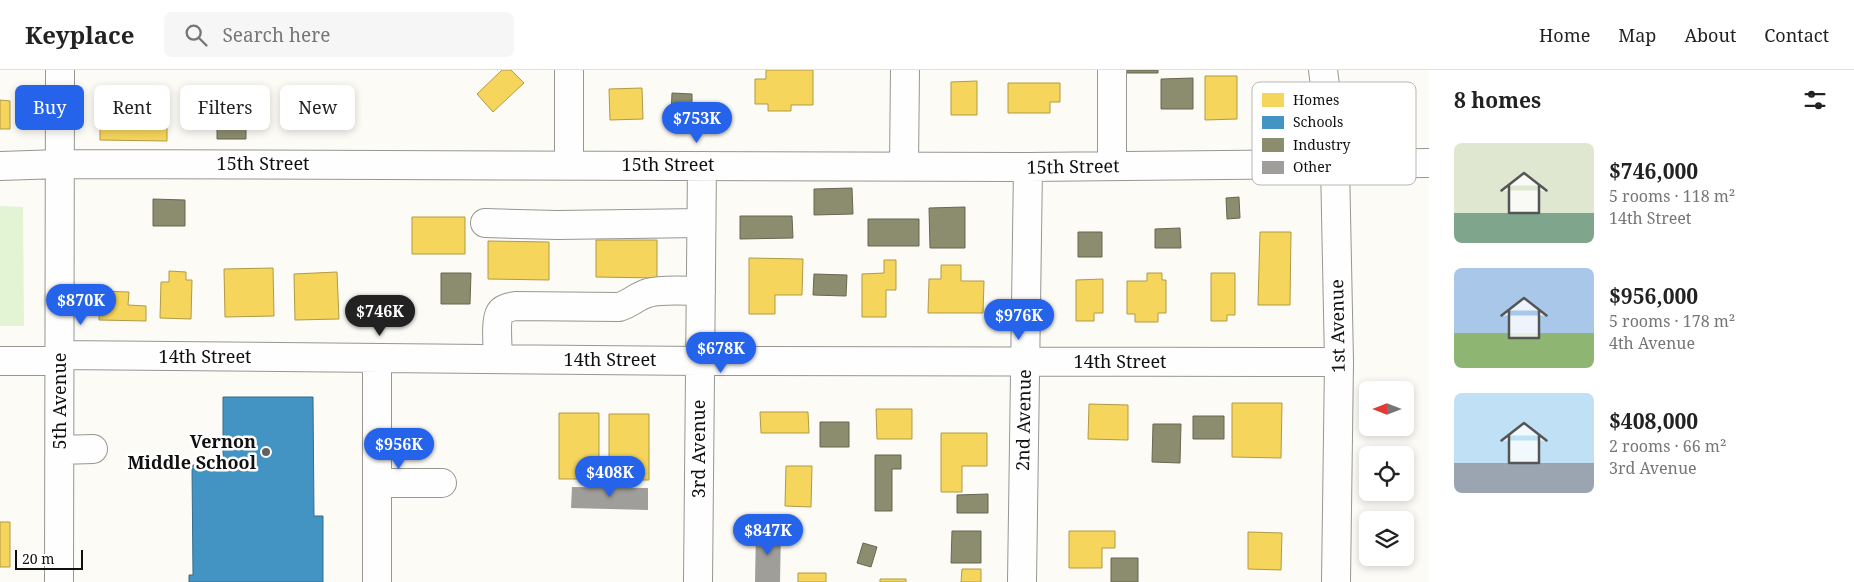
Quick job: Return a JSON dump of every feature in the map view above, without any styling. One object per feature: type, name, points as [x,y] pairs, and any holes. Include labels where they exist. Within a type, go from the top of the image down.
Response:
[{"type":"street","name":"5th Avenue","points":[[59,582],[60,70]]},
{"type":"street","points":[[569,165],[570,70]]},
{"type":"street","points":[[904,166],[905,70]]},
{"type":"street","points":[[1112,70],[1112,166]]},
{"type":"street","name":"15th Street","points":[[1416,163],[1429,163]]},
{"type":"street","name":"15th Street","points":[[0,166],[60,164],[1028,167],[1252,165]]},
{"type":"street","name":"3rd Avenue","points":[[698,582],[702,166]]},
{"type":"street","name":"2nd Avenue","points":[[1022,582],[1028,167]]},
{"type":"street","name":"1st Avenue","points":[[1335,185],[1339,362],[1336,582]]},
{"type":"street","points":[[485,223],[557,225],[702,223]]},
{"type":"street","points":[[498,359],[498,322],[500,313],[504,309],[515,306],[619,307],[628,305],[638,297],[649,292],[701,291]]},
{"type":"street","name":"14th Street","points":[[0,361],[60,358],[377,358],[700,361],[1339,362]]},
{"type":"street","points":[[377,358],[378,582]]},
{"type":"street","points":[[60,450],[93,449]]},
{"type":"street","points":[[378,483],[442,483]]},
{"type":"green space","points":[[0,206],[23,207],[24,326],[0,326]]},
{"type":"building: Homes","points":[[502,70],[511,70],[524,83],[493,112],[477,94]]},
{"type":"building: Homes","points":[[766,70],[813,70],[813,105],[791,105],[791,111],[768,111],[768,104],[755,104],[755,79],[766,79]]},
{"type":"building: Homes","points":[[1205,76],[1237,76],[1237,119],[1205,120]]},
{"type":"building: Homes","points":[[977,81],[977,115],[951,115],[951,82]]},
{"type":"building: Homes","points":[[1008,83],[1060,83],[1060,102],[1050,102],[1050,113],[1008,113]]},
{"type":"building: Homes","points":[[642,88],[643,119],[610,120],[609,89]]},
{"type":"building: Homes","points":[[0,100],[10,101],[10,129],[0,129]]},
{"type":"building: Homes","points":[[100,130],[167,130],[167,141],[100,140]]},
{"type":"building: Homes","points":[[412,217],[465,217],[465,254],[412,254]]},
{"type":"building: Homes","points":[[1260,232],[1291,232],[1290,305],[1258,305]]},
{"type":"building: Homes","points":[[596,240],[657,240],[657,278],[596,277]]},
{"type":"building: Homes","points":[[488,241],[549,242],[549,280],[488,279]]},
{"type":"building: Homes","points":[[749,258],[803,259],[802,295],[775,295],[775,314],[749,314]]},
{"type":"building: Homes","points":[[884,260],[896,260],[896,290],[886,290],[886,317],[862,317],[862,274],[884,273]]},
{"type":"building: Homes","points":[[941,265],[961,265],[961,281],[984,281],[983,313],[928,313],[929,279],[941,279]]},
{"type":"building: Homes","points":[[273,268],[274,316],[225,317],[224,269]]},
{"type":"building: Homes","points":[[169,271],[186,272],[186,280],[192,280],[191,319],[160,318],[161,282],[169,282]]},
{"type":"building: Homes","points":[[337,272],[339,319],[295,320],[294,274]]},
{"type":"building: Homes","points":[[1147,273],[1162,273],[1162,280],[1166,280],[1166,313],[1158,313],[1158,322],[1135,322],[1135,314],[1127,314],[1127,281],[1147,281]]},
{"type":"building: Homes","points":[[1211,273],[1235,273],[1235,315],[1227,315],[1227,321],[1211,321]]},
{"type":"building: Homes","points":[[1103,279],[1103,313],[1094,313],[1094,321],[1076,321],[1076,280]]},
{"type":"building: Homes","points":[[100,291],[129,292],[128,305],[146,306],[146,321],[99,320]]},
{"type":"building: Homes","points":[[1232,403],[1282,403],[1281,458],[1232,457]]},
{"type":"building: Homes","points":[[1089,404],[1128,405],[1128,440],[1088,439]]},
{"type":"building: Homes","points":[[876,409],[912,409],[912,439],[877,439]]},
{"type":"building: Homes","points":[[760,412],[808,412],[809,433],[761,433]]},
{"type":"building: Homes","points":[[559,413],[599,413],[599,479],[559,479]]},
{"type":"building: Homes","points":[[609,414],[649,414],[649,480],[609,480]]},
{"type":"building: Homes","points":[[941,433],[987,433],[987,466],[962,466],[962,492],[941,492]]},
{"type":"building: Homes","points":[[786,466],[812,466],[811,507],[785,506]]},
{"type":"building: Homes","points":[[0,522],[10,522],[10,567],[0,567]]},
{"type":"building: Homes","points":[[1069,531],[1115,531],[1115,548],[1102,548],[1102,568],[1069,568]]},
{"type":"building: Homes","points":[[1248,532],[1282,533],[1281,570],[1248,569]]},
{"type":"building: Homes","points":[[962,569],[981,569],[981,582],[961,582]]},
{"type":"building: Homes","points":[[798,573],[826,573],[826,582],[798,582]]},
{"type":"building: Homes","points":[[880,579],[906,579],[906,582],[880,582]]},
{"type":"building: Schools","points":[[223,397],[313,397],[314,516],[323,516],[323,582],[189,582],[189,575],[193,575],[192,465],[223,465]]},
{"type":"building: Industry","points":[[1118,70],[1158,70],[1158,73],[1118,73]]},
{"type":"building: Industry","points":[[1193,78],[1193,109],[1161,109],[1161,79]]},
{"type":"building: Industry","points":[[672,93],[692,94],[692,116],[671,116]]},
{"type":"building: Industry","points":[[217,130],[246,130],[246,139],[217,139]]},
{"type":"building: Industry","points":[[852,188],[853,214],[814,215],[814,189]]},
{"type":"building: Industry","points":[[1239,197],[1240,218],[1227,219],[1226,198]]},
{"type":"building: Industry","points":[[153,199],[185,200],[185,226],[153,226]]},
{"type":"building: Industry","points":[[965,207],[965,248],[930,248],[929,208]]},
{"type":"building: Industry","points":[[740,216],[792,216],[793,238],[740,239]]},
{"type":"building: Industry","points":[[868,219],[919,219],[919,246],[868,246]]},
{"type":"building: Industry","points":[[1180,228],[1181,248],[1155,248],[1155,229]]},
{"type":"building: Industry","points":[[1078,232],[1102,232],[1102,257],[1078,257]]},
{"type":"building: Industry","points":[[441,273],[471,273],[470,304],[441,304]]},
{"type":"building: Industry","points":[[814,274],[847,275],[846,296],[813,295]]},
{"type":"building: Industry","points":[[1193,416],[1224,416],[1224,439],[1193,439]]},
{"type":"building: Industry","points":[[820,422],[849,422],[849,447],[820,447]]},
{"type":"building: Industry","points":[[1153,424],[1181,424],[1180,463],[1152,462]]},
{"type":"building: Industry","points":[[875,455],[901,455],[901,469],[892,469],[892,511],[875,511]]},
{"type":"building: Industry","points":[[988,494],[988,513],[957,513],[957,495]]},
{"type":"building: Industry","points":[[952,531],[981,531],[981,563],[951,563]]},
{"type":"building: Industry","points":[[863,543],[877,547],[871,567],[857,563]]},
{"type":"building: Industry","points":[[1111,558],[1138,558],[1138,582],[1111,582]]},
{"type":"building: Other","points":[[572,487],[648,488],[648,510],[571,508]]},
{"type":"building: Other","points":[[756,529],[781,529],[780,582],[755,582]]},
{"type":"place","name":"Vernon Middle School","points":[[266,452]]}]
